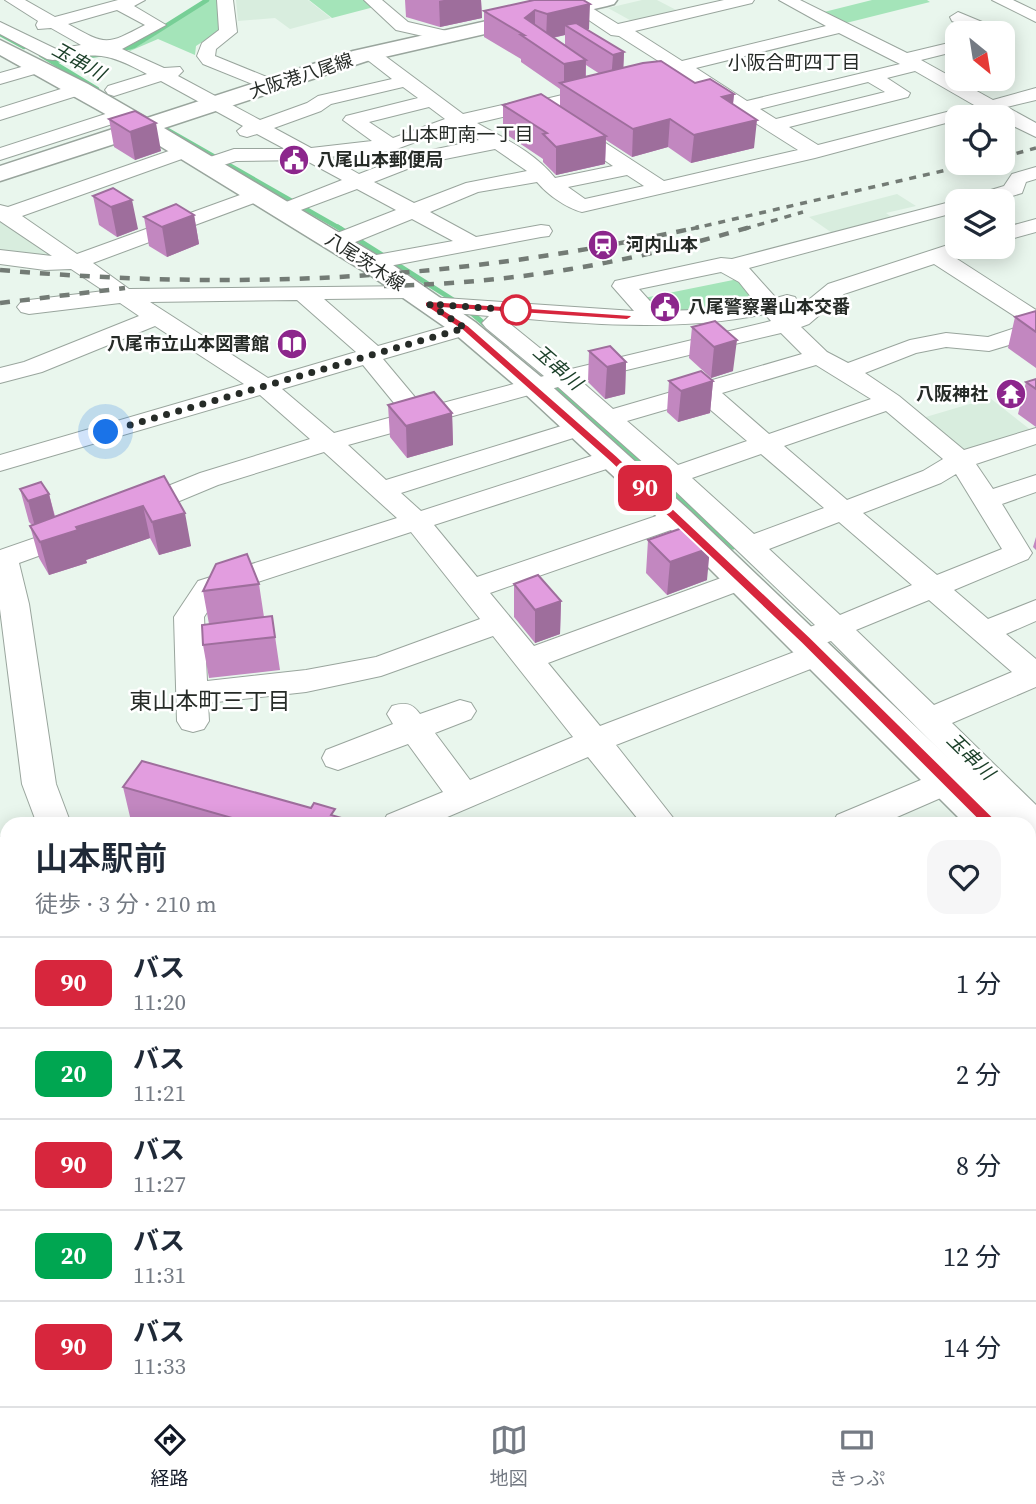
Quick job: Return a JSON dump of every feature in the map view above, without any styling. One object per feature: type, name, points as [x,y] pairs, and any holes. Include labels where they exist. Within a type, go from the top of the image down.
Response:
[{"type":"main road","name":"大阪港八尾線","points":[[0,174],[146,122],[216,104],[371,54],[572,3],[607,0]]},
{"type":"main road","name":"八尾茨木線","points":[[4,36],[39,67],[208,156],[258,195],[368,263],[551,383],[595,423],[613,458],[660,480],[678,518],[742,580],[821,638],[947,781],[984,817]]},
{"type":"street","points":[[13,0],[100,49],[124,55],[163,75],[470,242]]},
{"type":"street","points":[[4,36],[137,0]]},
{"type":"street","points":[[225,0],[228,32],[208,47],[206,56],[209,60],[273,86]]},
{"type":"street","points":[[372,0],[408,28],[444,36]]},
{"type":"street","points":[[615,50],[592,36],[718,3],[746,0]]},
{"type":"street","points":[[787,0],[911,62],[988,105]]},
{"type":"street","points":[[1000,0],[1036,17]]},
{"type":"street","points":[[572,3],[686,68],[815,152]]},
{"type":"street","points":[[4,36],[53,55],[100,49],[132,40],[158,24],[119,5]]},
{"type":"street","points":[[386,13],[412,8]]},
{"type":"street","points":[[958,17],[967,21]]},
{"type":"street","points":[[3,213],[208,156],[308,154],[391,145],[460,121],[511,109],[537,107],[659,78],[686,68],[842,27]]},
{"type":"street","points":[[747,107],[870,76],[945,50]]},
{"type":"street","points":[[371,54],[430,101],[515,152],[545,180],[582,206],[815,152],[945,118]]},
{"type":"street","points":[[114,90],[209,60]]},
{"type":"street","points":[[637,64],[659,78]]},
{"type":"street","points":[[0,79],[39,67]]},
{"type":"street","points":[[586,76],[608,90]]},
{"type":"street","points":[[775,125],[901,93],[870,76]]},
{"type":"street","points":[[208,156],[257,127],[314,107],[325,100],[405,81]]},
{"type":"street","points":[[0,114],[80,89]]},
{"type":"street","points":[[994,105],[1036,94]]},
{"type":"street","points":[[391,145],[353,120],[430,101]]},
{"type":"street","points":[[537,107],[661,188]]},
{"type":"street","points":[[1015,120],[1036,131]]},
{"type":"street","points":[[0,155],[146,122]]},
{"type":"street","points":[[283,210],[415,159],[498,142]]},
{"type":"street","points":[[335,242],[473,187],[631,168]]},
{"type":"street","points":[[1015,189],[1014,184],[1018,178],[1036,173]]},
{"type":"street","points":[[0,257],[46,263],[75,262],[258,195]]},
{"type":"street","points":[[650,317],[623,286],[722,265],[732,266],[945,209]]},
{"type":"street","points":[[3,213],[97,274],[124,296],[264,386],[417,522],[655,817]]},
{"type":"street","points":[[1015,232],[1033,228]]},
{"type":"street","points":[[368,263],[541,231]]},
{"type":"street","points":[[51,817],[39,784],[14,604],[2,559],[107,521],[209,479],[329,442],[551,383],[779,316],[836,289],[945,252]]},
{"type":"street","points":[[936,255],[1036,320]]},
{"type":"street","points":[[415,817],[594,741],[1026,547],[986,501],[960,460],[890,401],[847,372],[818,357],[747,277],[732,266]]},
{"type":"street","points":[[29,307],[124,296],[304,294],[420,298],[511,310],[650,317],[779,316]]},
{"type":"street","points":[[304,294],[371,355],[419,418]]},
{"type":"street","points":[[511,310],[495,323],[551,383]]},
{"type":"street","points":[[0,376],[33,367],[156,317]]},
{"type":"street","points":[[0,463],[465,328]]},
{"type":"street","points":[[847,372],[909,346],[946,340],[989,344],[1036,330]]},
{"type":"street","points":[[381,489],[818,357]]},
{"type":"street","points":[[704,391],[1035,676],[929,720]]},
{"type":"street","points":[[660,480],[890,401]]},
{"type":"street","points":[[595,423],[660,480],[750,546],[821,638],[929,720],[1027,817]]},
{"type":"street","points":[[750,546],[932,477],[960,460],[1036,436]]},
{"type":"street","points":[[498,624],[381,666],[192,708],[189,617],[208,588],[613,458]]},
{"type":"street","points":[[986,501],[1036,483]]},
{"type":"street","points":[[471,589],[678,518]]},
{"type":"street","points":[[527,660],[742,580]]},
{"type":"street","points":[[984,632],[1036,610]]},
{"type":"street","points":[[338,758],[409,721],[460,711]]},
{"type":"street","points":[[409,721],[464,796]]},
{"type":"street","points":[[865,817],[947,781]]},
{"type":"shaded area","points":[[236,0],[308,0],[331,18],[290,29],[275,18],[238,21]]},
{"type":"shaded area","points":[[642,0],[657,0],[682,13],[637,24],[608,8]]},
{"type":"shaded area","points":[[897,194],[916,206],[886,213],[897,221],[838,237],[809,217]]},
{"type":"shaded area","points":[[0,217],[58,256],[0,254]]},
{"type":"shaded area","points":[[990,398],[1032,431],[961,453],[919,419]]},
{"type":"green space","points":[[209,0],[220,0],[222,29],[196,46],[195,55],[158,39],[130,51],[126,49],[138,46]]},
{"type":"green space","points":[[309,0],[368,0],[374,7],[332,18]]},
{"type":"green space","points":[[872,0],[930,2],[842,24],[820,13]]},
{"type":"green space","points":[[743,278],[767,304],[679,313],[671,301],[647,305],[639,299]]},
{"type":"building","points":[[534,0],[583,0],[590,4],[547,14],[535,10],[525,18],[586,60],[564,64],[484,11]]},
{"type":"building","points":[[576,23],[624,52],[613,55],[565,25]]},
{"type":"building","points":[[661,61],[695,83],[710,79],[734,94],[722,97],[757,120],[694,135],[670,119],[633,129],[560,83]]},
{"type":"building","points":[[541,94],[606,136],[556,147],[543,134],[547,133],[503,105]]},
{"type":"building","points":[[135,111],[156,123],[130,132],[109,119]]},
{"type":"building","points":[[113,188],[132,200],[111,207],[93,196]]},
{"type":"building","points":[[176,204],[194,215],[162,227],[144,217]]},
{"type":"building","points":[[1036,311],[1036,332],[1015,317]]},
{"type":"building","points":[[715,321],[737,340],[714,347],[692,327]]},
{"type":"building","points":[[610,346],[626,362],[607,367],[589,351]]},
{"type":"building","points":[[701,371],[713,381],[681,391],[669,381]]},
{"type":"building","points":[[1036,379],[1036,389],[1026,382]]},
{"type":"building","points":[[434,392],[452,413],[406,426],[388,405]]},
{"type":"building","points":[[164,476],[185,513],[152,522],[143,506],[76,527],[78,530],[40,542],[30,526]]},
{"type":"building","points":[[41,482],[49,494],[28,501],[20,489]]},
{"type":"building","points":[[688,526],[710,548],[670,562],[648,540]]},
{"type":"building","points":[[247,554],[259,584],[203,591],[216,564]]},
{"type":"building","points":[[538,575],[561,601],[535,610],[514,584]]},
{"type":"building","points":[[272,616],[275,637],[203,645],[202,625]]},
{"type":"building","points":[[142,761],[311,808],[314,803],[335,809],[331,815],[338,817],[228,817],[123,787]]},
{"type":"waterway","points":[[116,51],[134,46],[207,0]]},
{"type":"waterway","name":"玉串川","points":[[0,34],[24,47]]},
{"type":"waterway","points":[[54,61],[104,54]]},
{"type":"waterway","name":"玉串川","points":[[41,55],[97,89]]},
{"type":"waterway","name":"玉串川","points":[[159,125],[341,229]]},
{"type":"waterway","name":"玉串川","points":[[338,227],[458,303]]},
{"type":"waterway","name":"玉串川","points":[[468,310],[488,327]]},
{"type":"waterway","name":"玉串川","points":[[553,383],[710,525]]},
{"type":"waterway","name":"玉串川","points":[[708,523],[733,546]]},
{"type":"railway","points":[[1015,154],[1036,148]]},
{"type":"railway","points":[[691,229],[945,170]]},
{"type":"railway","points":[[744,229],[803,212]]},
{"type":"railway","points":[[0,270],[179,280],[351,276],[523,259],[699,227]]},
{"type":"railway","points":[[384,286],[479,281],[569,269],[658,251],[750,227]]},
{"type":"railway","points":[[0,303],[125,288]]},
{"type":"bus line","name":"90","points":[[627,317],[429,304],[465,328],[535,387],[678,518],[984,817]]},
{"type":"place","name":"八尾山本郵便局","points":[[294,160]]},
{"type":"place","name":"河内山本","points":[[603,245]]},
{"type":"place","name":"八尾警察署山本交番","points":[[665,307]]},
{"type":"place","name":"八尾市立山本図書館","points":[[292,344]]},
{"type":"place","name":"八阪神社","points":[[1011,394]]},
{"type":"district","name":"小阪合町四丁目","points":[[794,62]]},
{"type":"district","name":"山本町南一丁目","points":[[467,134]]},
{"type":"district","name":"東山本町三丁目","points":[[210,701]]},
{"type":"route","points":[[106,432],[465,328],[429,304],[516,310]]}]
